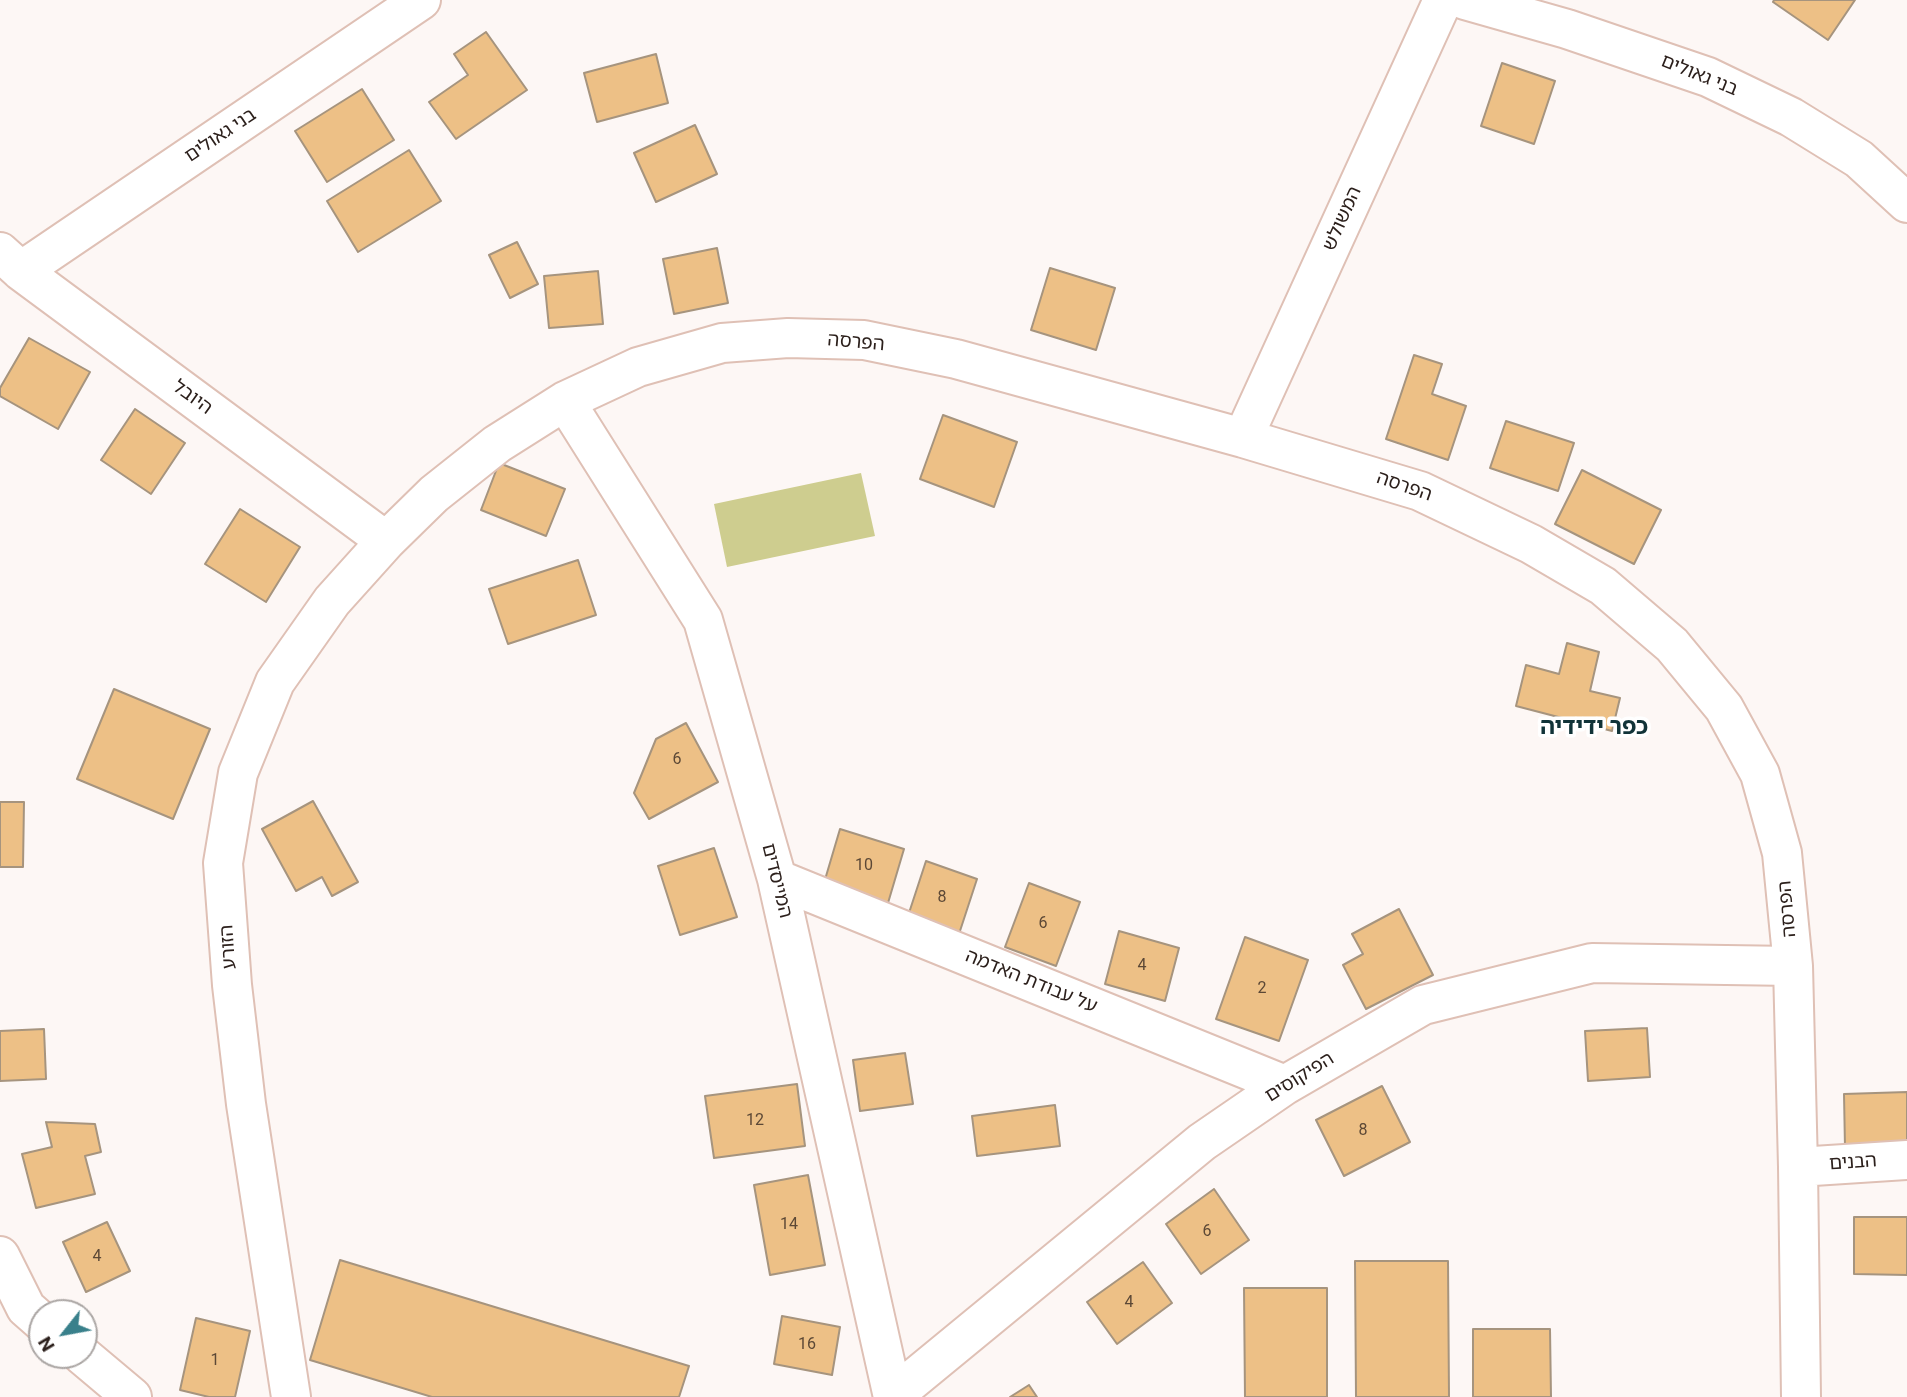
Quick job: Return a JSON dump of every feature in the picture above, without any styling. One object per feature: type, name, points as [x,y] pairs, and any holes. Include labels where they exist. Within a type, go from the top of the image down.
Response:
[{"type":"street","name":"בני גאולים","points":[[11,262],[421,0]]},
{"type":"street","name":"המשולש","points":[[1244,438],[1443,0]]},
{"type":"street","name":"בני גאולים","points":[[1465,0],[1567,29],[1707,77],[1791,117],[1859,159],[1907,203]]},
{"type":"street","name":"היובל","points":[[11,262],[386,541]]},
{"type":"street","name":"הפרסה","points":[[386,541],[434,494],[498,444],[565,401],[638,368],[722,343],[788,338],[864,340],[956,359],[1244,438],[1420,491],[1531,544],[1603,586],[1672,645],[1724,708],[1760,774],[1782,853],[1793,965],[1801,1397]]},
{"type":"street","name":"המייסדים","points":[[565,401],[702,620],[777,879],[893,1397]]},
{"type":"street","name":"הזורע","points":[[291,1397],[246,1104],[232,985],[223,863],[237,772],[275,682],[332,601],[386,541]]},
{"type":"street","name":"על עבודת האדמה","points":[[777,879],[1285,1085]]},
{"type":"street","name":"הפיקוסים","points":[[893,1397],[1202,1142],[1285,1085],[1423,1005],[1592,963],[1793,965]]},
{"type":"street","name":"הבנים","points":[[1798,1167],[1907,1160]]},
{"type":"street","points":[[0,1256],[28,1310]]},
{"type":"street","points":[[98,1368],[132,1397]]},
{"type":"shaded area","points":[[861,473],[875,536],[727,567],[714,504]]},
{"type":"building","points":[[1855,0],[1828,40],[1773,2]]},
{"type":"building","points":[[486,32],[527,90],[456,139],[429,102],[468,75],[454,54]]},
{"type":"building","points":[[656,54],[668,103],[597,122],[584,73]]},
{"type":"building","points":[[1502,63],[1555,81],[1534,144],[1481,126]]},
{"type":"building","points":[[362,89],[394,140],[327,182],[295,131]]},
{"type":"building","points":[[695,125],[717,174],[656,202],[634,153]]},
{"type":"building","points":[[409,150],[441,201],[358,252],[327,201]]},
{"type":"building","points":[[517,242],[538,284],[510,298],[489,255]]},
{"type":"building","points":[[717,248],[728,303],[674,314],[663,259]]},
{"type":"building","points":[[1050,268],[1115,288],[1096,350],[1031,330]]},
{"type":"building","points":[[598,271],[603,324],[549,328],[544,276]]},
{"type":"building","points":[[29,338],[90,372],[58,429],[0,396],[0,388]]},
{"type":"building","points":[[1414,355],[1442,364],[1432,394],[1466,406],[1448,460],[1386,439]]},
{"type":"building","points":[[135,409],[185,443],[151,494],[101,460]]},
{"type":"building","points":[[943,415],[1017,442],[994,507],[920,479]]},
{"type":"building","points":[[1506,421],[1574,443],[1558,491],[1490,468]]},
{"type":"building","points":[[499,463],[565,489],[546,536],[481,510]]},
{"type":"building","points":[[1582,470],[1661,510],[1634,564],[1555,524]]},
{"type":"building","points":[[240,509],[300,547],[266,602],[205,564]]},
{"type":"building","points":[[578,560],[596,615],[508,644],[489,589]]},
{"type":"building","points":[[1567,643],[1599,652],[1590,691],[1620,698],[1612,731],[1516,706],[1526,665],[1559,674]]},
{"type":"building","points":[[114,689],[210,729],[173,819],[77,779]]},
{"type":"building","points":[[686,723],[718,782],[649,819],[634,793],[656,739]]},
{"type":"building","points":[[313,801],[358,882],[332,896],[322,877],[296,891],[262,829]]},
{"type":"building","points":[[0,802],[24,802],[23,867],[0,867]]},
{"type":"building","points":[[840,829],[904,849],[888,903],[824,883]]},
{"type":"building","points":[[714,848],[737,917],[680,935],[658,866]]},
{"type":"building","points":[[926,861],[977,879],[959,934],[908,916]]},
{"type":"building","points":[[1029,883],[1080,902],[1056,966],[1005,947]]},
{"type":"building","points":[[1399,909],[1433,975],[1366,1009],[1343,965],[1363,954],[1352,934]]},
{"type":"building","points":[[1119,931],[1179,948],[1165,1001],[1105,984]]},
{"type":"building","points":[[1245,937],[1308,960],[1279,1041],[1216,1019]]},
{"type":"building","points":[[1647,1028],[1650,1077],[1588,1081],[1585,1031]]},
{"type":"building","points":[[44,1029],[46,1079],[0,1081],[0,1031]]},
{"type":"building","points":[[905,1053],[913,1104],[860,1111],[853,1060]]},
{"type":"building","points":[[797,1084],[805,1146],[714,1158],[705,1096]]},
{"type":"building","points":[[1382,1086],[1410,1142],[1344,1176],[1316,1120]]},
{"type":"building","points":[[1907,1092],[1907,1146],[1845,1148],[1844,1094]]},
{"type":"building","points":[[1055,1105],[1060,1146],[977,1156],[972,1116]]},
{"type":"building","points":[[46,1122],[95,1124],[101,1152],[85,1156],[95,1194],[36,1208],[22,1154],[52,1147]]},
{"type":"building","points":[[808,1175],[825,1265],[770,1275],[754,1185]]},
{"type":"building","points":[[1214,1189],[1249,1240],[1201,1274],[1166,1224]]},
{"type":"building","points":[[1854,1217],[1907,1217],[1907,1275],[1854,1274]]},
{"type":"building","points":[[107,1222],[130,1271],[86,1292],[63,1242]]},
{"type":"building","points":[[340,1260],[689,1366],[679,1397],[432,1397],[310,1360]]},
{"type":"building","points":[[1355,1261],[1448,1261],[1449,1397],[1356,1397]]},
{"type":"building","points":[[1143,1262],[1172,1303],[1117,1344],[1087,1302]]},
{"type":"building","points":[[1244,1288],[1327,1288],[1327,1397],[1245,1397]]},
{"type":"building","points":[[782,1316],[840,1327],[832,1375],[774,1364]]},
{"type":"building","points":[[196,1318],[250,1331],[235,1397],[209,1397],[180,1390]]},
{"type":"building","points":[[1473,1329],[1550,1329],[1551,1397],[1473,1397]]},
{"type":"building","points":[[1029,1385],[1037,1397],[1010,1397]]},
{"type":"district","name":"כפר ידידיה","points":[[1594,728]]}]
